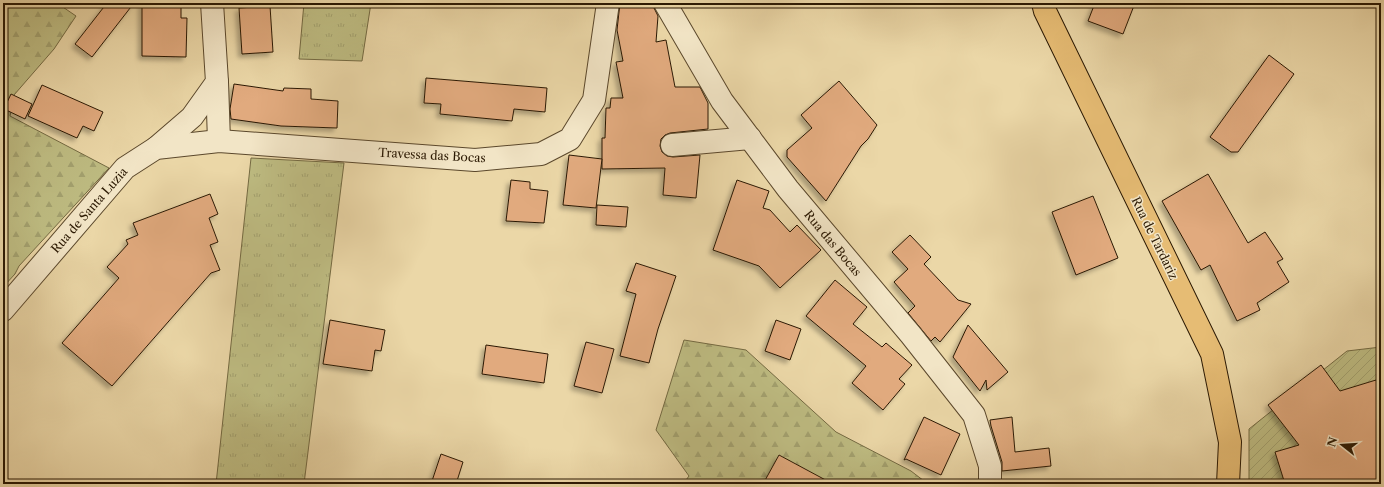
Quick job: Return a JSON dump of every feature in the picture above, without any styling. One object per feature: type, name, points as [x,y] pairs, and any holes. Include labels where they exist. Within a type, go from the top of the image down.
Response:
[{"type":"main road","name":"Rua de Tardariz","points":[[1043,3],[1045,11],[1212,354],[1230,442],[1228,484]]},
{"type":"street","points":[[212,3],[219,141]]},
{"type":"street","name":"Travessa das Bocas","points":[[219,141],[475,160],[541,154],[570,139],[594,100],[608,3]]},
{"type":"street","name":"Rua das Bocas","points":[[666,3],[722,101],[788,189],[911,335],[974,415],[990,466],[990,484]]},
{"type":"street","points":[[156,148],[192,118],[217,82]]},
{"type":"street","points":[[672,145],[750,138]]},
{"type":"street","name":"Rua de Santa Luzia","points":[[3,310],[125,168],[156,148],[219,141]]},
{"type":"green space","points":[[3,3],[57,3],[76,16],[54,49],[14,95],[10,116],[109,168],[19,266],[15,274],[3,287]]},
{"type":"green space","points":[[304,3],[371,3],[362,61],[299,59]]},
{"type":"green space","points":[[251,158],[344,163],[304,484],[216,484]]},
{"type":"green space","points":[[684,340],[746,350],[836,432],[911,471],[928,484],[683,484],[689,476],[656,430]]},
{"type":"green space","points":[[1381,347],[1381,484],[1249,484],[1249,429],[1347,351]]},
{"type":"building","points":[[107,3],[134,3],[92,57],[75,44]]},
{"type":"building","points":[[142,3],[181,3],[181,18],[187,18],[186,57],[142,56]]},
{"type":"building","points":[[620,3],[647,3],[647,5],[653,6],[658,16],[656,42],[666,40],[675,87],[700,87],[708,103],[708,129],[670,133],[661,139],[660,146],[662,152],[667,156],[700,155],[696,198],[663,195],[665,168],[602,169],[602,138],[605,138],[606,108],[610,108],[611,98],[623,98],[616,62],[623,61],[617,30]]},
{"type":"building","points":[[1095,3],[1135,3],[1123,34],[1088,21]]},
{"type":"building","points":[[270,6],[273,52],[242,54],[239,8]]},
{"type":"building","points":[[1269,55],[1294,74],[1238,152],[1231,152],[1210,137]]},
{"type":"building","points":[[426,78],[547,88],[545,112],[514,109],[512,121],[440,114],[441,104],[424,103]]},
{"type":"building","points":[[839,81],[877,125],[868,139],[861,146],[826,201],[787,157],[787,150],[812,128],[801,115]]},
{"type":"building","points":[[234,84],[283,91],[284,88],[311,89],[311,99],[338,101],[337,128],[281,126],[231,119],[230,109]]},
{"type":"building","points":[[42,85],[103,112],[94,131],[83,126],[77,138],[28,116]]},
{"type":"building","points":[[11,94],[32,104],[25,119],[4,109]]},
{"type":"building","points":[[569,155],[602,159],[596,208],[563,205]]},
{"type":"building","points":[[1208,174],[1248,243],[1265,232],[1283,259],[1277,262],[1289,282],[1257,303],[1260,310],[1237,321],[1210,265],[1201,270],[1162,201]]},
{"type":"building","points":[[511,180],[530,182],[530,189],[548,191],[544,223],[506,221]]},
{"type":"building","points":[[737,180],[769,191],[763,208],[770,210],[790,232],[797,225],[821,250],[780,288],[759,266],[713,250]]},
{"type":"building","points":[[210,194],[218,214],[209,218],[218,242],[210,245],[220,270],[211,273],[112,386],[62,343],[119,278],[107,267],[128,244],[126,240],[138,235],[133,223]]},
{"type":"building","points":[[1093,196],[1118,258],[1076,275],[1052,212]]},
{"type":"building","points":[[597,205],[628,207],[626,227],[596,225]]},
{"type":"building","points":[[910,235],[931,257],[924,264],[958,300],[971,304],[940,342],[935,337],[931,341],[908,313],[915,306],[894,282],[908,269],[892,252]]},
{"type":"building","points":[[636,263],[676,276],[658,329],[649,363],[620,356],[636,294],[626,291]]},
{"type":"building","points":[[835,280],[867,307],[853,324],[882,347],[886,343],[912,365],[899,379],[905,384],[883,410],[852,383],[866,366],[806,316]]},
{"type":"building","points":[[330,320],[385,330],[381,351],[375,350],[372,371],[323,364]]},
{"type":"building","points":[[776,320],[801,329],[790,360],[765,351]]},
{"type":"building","points":[[968,325],[1008,372],[987,390],[986,380],[980,391],[953,357]]},
{"type":"building","points":[[586,342],[614,349],[602,393],[574,386]]},
{"type":"building","points":[[486,345],[548,354],[544,383],[482,374]]},
{"type":"building","points":[[1321,365],[1340,391],[1376,380],[1378,386],[1381,385],[1381,484],[1285,484],[1275,452],[1299,445],[1268,405]]},
{"type":"building","points":[[924,417],[960,434],[941,475],[906,459],[904,460]]},
{"type":"building","points":[[1012,417],[1015,452],[1049,448],[1051,466],[1002,471],[1002,462],[990,420]]},
{"type":"building","points":[[441,454],[463,462],[456,484],[431,484]]},
{"type":"building","points":[[779,455],[833,484],[763,484]]}]
